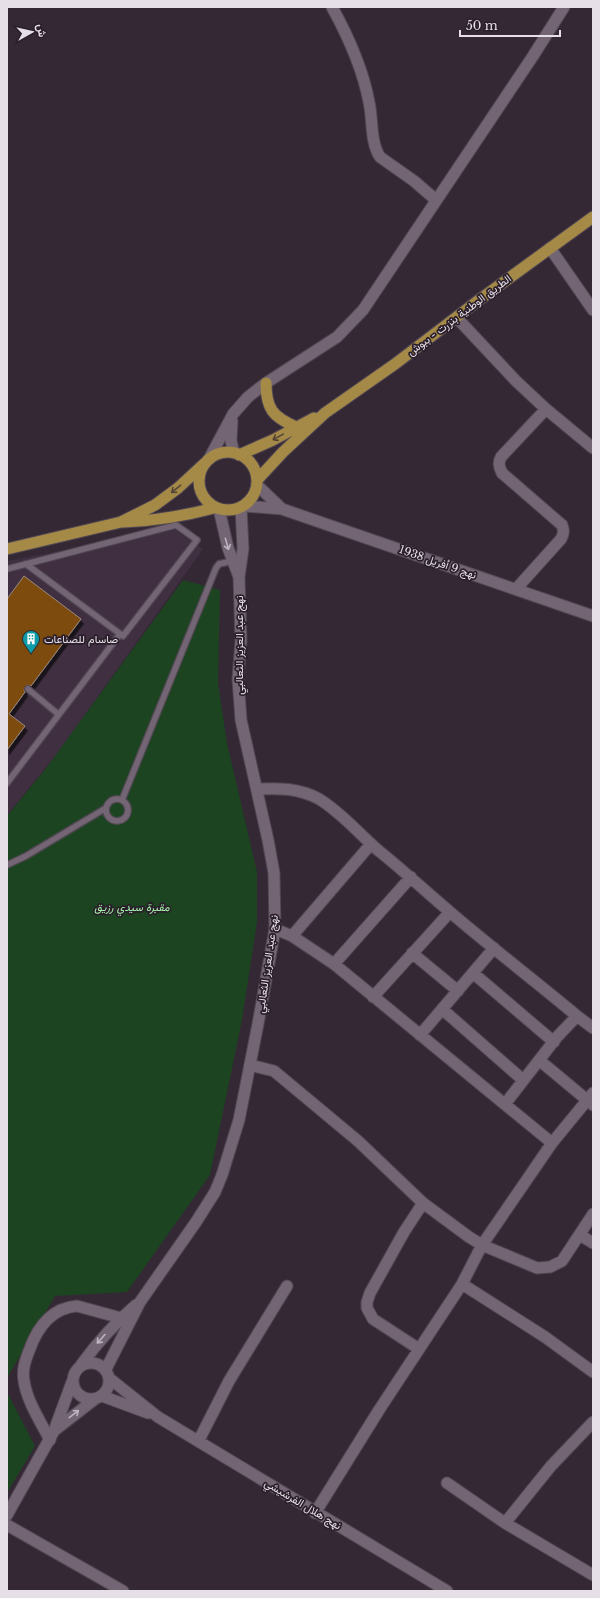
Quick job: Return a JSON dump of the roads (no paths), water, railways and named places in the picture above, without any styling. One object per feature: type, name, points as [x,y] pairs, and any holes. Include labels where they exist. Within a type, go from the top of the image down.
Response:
[{"type":"main road","name":"الطريق الوطنية بنزرت - ببوش","points":[[257,483],[283,452],[325,413],[457,318],[479,300],[593,217]]},
{"type":"main road","points":[[266,383],[267,401],[272,413],[282,421],[296,427]]},
{"type":"main road","name":"الطريق الوطنية بنزرت - ببوش","points":[[237,454],[273,440],[325,413]]},
{"type":"main road","points":[[7,549],[121,522],[155,505],[178,488],[207,461],[219,454],[237,454],[250,462],[255,471],[257,483],[251,500],[243,506],[229,511],[216,508],[148,522],[121,522]]},
{"type":"main road","points":[[207,461],[200,474],[200,487],[204,498],[216,508]]},
{"type":"street","points":[[332,7],[349,41],[365,87],[369,102],[374,139],[380,157],[414,181],[436,200]]},
{"type":"street","points":[[207,461],[233,414],[248,397],[266,383],[337,337],[363,310],[380,287],[436,200],[534,56],[564,7]]},
{"type":"street","points":[[550,248],[593,310]]},
{"type":"street","points":[[457,318],[494,358],[546,409],[593,448]]},
{"type":"street","points":[[516,589],[562,539],[564,534],[562,525],[502,473],[499,467],[501,457],[546,409]]},
{"type":"street","points":[[233,414],[231,441],[237,454]]},
{"type":"street","points":[[257,483],[282,509]]},
{"type":"street","points":[[239,577],[243,549],[243,506],[282,509]]},
{"type":"street","points":[[216,508],[232,562],[239,577]]},
{"type":"street","name":"نهج 9 أفريل 1938","points":[[282,509],[593,616]]},
{"type":"street","name":"نهج عبد العزيز الثعالبي","points":[[108,1374],[140,1302],[196,1222],[215,1192],[222,1175],[239,1120],[275,929],[274,873],[241,720],[238,679],[241,641],[239,577]]},
{"type":"street","points":[[257,789],[277,788],[296,790],[320,800],[334,810],[450,912],[593,1028]]},
{"type":"street","points":[[292,936],[371,844]]},
{"type":"street","points":[[334,964],[411,877]]},
{"type":"street","points":[[373,997],[450,912]]},
{"type":"street","points":[[275,929],[292,936],[334,964],[552,1143]]},
{"type":"street","points":[[420,1035],[494,948]]},
{"type":"street","points":[[412,953],[458,991]]},
{"type":"street","points":[[473,973],[554,1042]]},
{"type":"street","points":[[442,1009],[523,1080]]},
{"type":"street","points":[[505,1104],[554,1042],[577,1016]]},
{"type":"street","points":[[315,1512],[462,1284],[482,1244],[552,1143],[591,1100],[540,1060]]},
{"type":"street","points":[[250,1065],[274,1071],[358,1141],[423,1203],[445,1220],[482,1244],[526,1264],[537,1268],[545,1268],[555,1266],[562,1261],[580,1236],[593,1214]]},
{"type":"street","points":[[419,1349],[373,1319],[368,1312],[367,1305],[370,1293],[378,1278],[423,1203]]},
{"type":"street","points":[[580,1236],[593,1243]]},
{"type":"street","points":[[462,1284],[545,1337],[593,1372]]},
{"type":"street","points":[[199,1440],[229,1382],[287,1286]]},
{"type":"street","name":"نهج عبد العزيز الثعالبي","points":[[81,1365],[99,1341],[121,1318],[140,1302]]},
{"type":"street","points":[[52,1435],[27,1394],[24,1381],[24,1364],[39,1328],[55,1313],[73,1306],[98,1311],[121,1318]]},
{"type":"street","points":[[7,1515],[52,1435],[74,1373],[81,1365],[94,1363],[100,1365],[108,1374],[109,1384],[107,1391],[52,1435]]},
{"type":"street","name":"نهج هلال الفرشيشي","points":[[108,1374],[158,1417],[199,1440],[447,1591]]},
{"type":"street","points":[[72,1382],[75,1390],[80,1396],[87,1399],[99,1398]]},
{"type":"street","name":"نهج هلال الفرشيشي","points":[[99,1398],[158,1417]]},
{"type":"street","points":[[505,1523],[551,1466],[593,1422]]},
{"type":"street","points":[[447,1483],[505,1523],[593,1576]]},
{"type":"street","points":[[7,1525],[123,1591]]},
{"type":"lane","points":[[7,569],[26,564],[176,525],[197,540],[123,636],[26,564]]},
{"type":"lane","points":[[122,800],[216,568],[219,564],[232,562]]},
{"type":"lane","points":[[7,783],[120,634]]},
{"type":"lane","points":[[28,690],[58,714]]},
{"type":"lane","points":[[7,865],[26,856],[106,808],[111,800],[122,800],[128,808],[126,816],[123,820],[114,821],[110,819],[106,812],[106,808]]},
{"type":"place","name":"صاسام للصناعات","points":[[31,654]]},
{"type":"park label","name":"مقبرة سيدي رزيق","points":[[132,907]]}]
